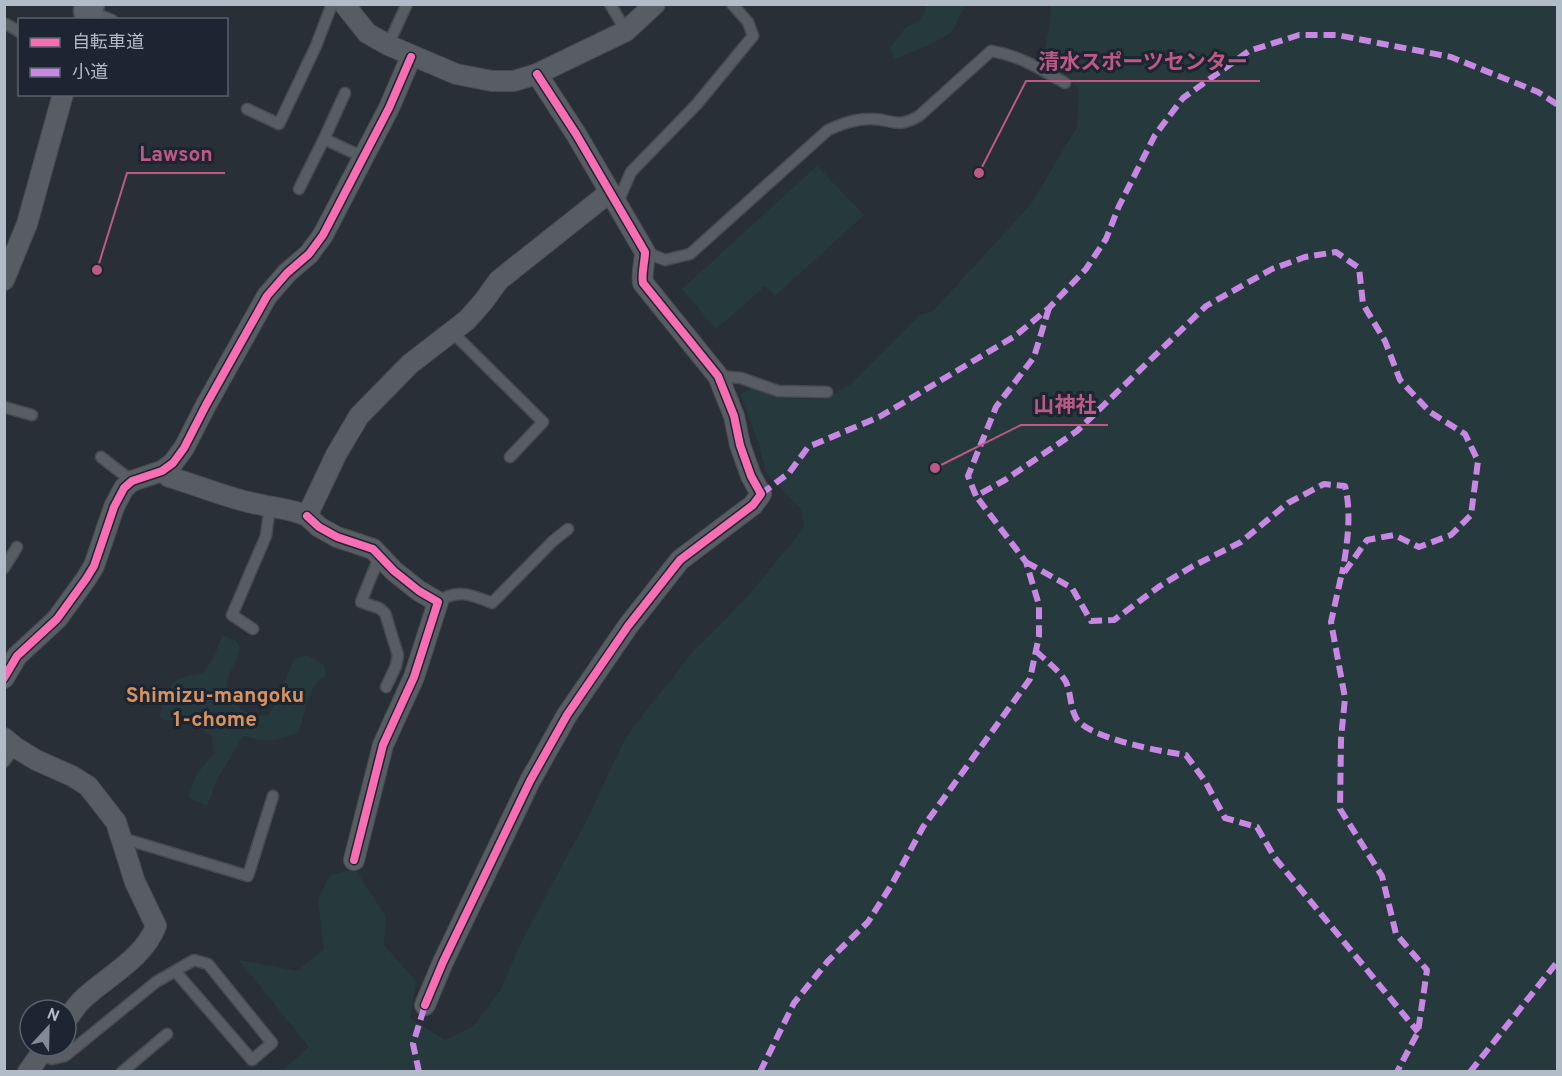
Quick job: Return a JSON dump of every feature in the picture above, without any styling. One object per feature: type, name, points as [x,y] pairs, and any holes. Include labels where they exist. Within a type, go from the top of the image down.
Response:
[{"type":"street","points":[[344,4],[367,33],[411,57],[456,74],[492,81],[514,81],[537,74],[626,31],[656,4]]},
{"type":"street","points":[[4,678],[11,652],[57,619],[86,579],[94,566],[114,507],[124,488],[132,481],[162,471],[173,463],[184,448],[267,296],[286,273],[309,254],[323,235],[389,108],[411,57]]},
{"type":"street","points":[[425,1005],[443,962],[525,790],[567,715],[628,626],[680,560],[753,505],[761,494],[751,476],[740,446],[734,416],[718,376],[642,283],[645,252],[576,134],[537,74]]},
{"type":"street","points":[[4,280],[27,224],[62,96]]},
{"type":"street","points":[[307,516],[336,455],[359,416],[410,364],[452,332],[483,302],[499,280],[613,198]]},
{"type":"street","points":[[162,471],[169,477],[253,504],[291,509],[307,516],[319,527],[337,537],[361,543],[380,555],[393,571],[410,585],[438,602],[414,677],[383,745],[354,860]]},
{"type":"street","points":[[8,749],[72,776],[88,786],[116,822],[135,882],[156,926],[152,938],[135,956],[78,1004]]},
{"type":"lane","points":[[247,109],[279,124],[316,46],[332,4]]},
{"type":"lane","points":[[388,45],[407,4]]},
{"type":"lane","points":[[610,4],[626,31]]},
{"type":"lane","points":[[613,198],[631,172],[697,104],[753,36],[748,22],[732,4]]},
{"type":"lane","points":[[6,24],[18,31]]},
{"type":"lane","points":[[645,252],[664,260],[690,254],[828,130],[848,121],[871,119],[906,123],[919,116],[991,51],[1005,53],[1032,64],[1065,83]]},
{"type":"lane","points":[[299,189],[345,93]]},
{"type":"lane","points":[[324,139],[363,157]]},
{"type":"lane","points":[[452,332],[543,422],[510,457]]},
{"type":"lane","points":[[718,376],[741,378],[778,391],[827,393]]},
{"type":"lane","points":[[4,407],[32,416]]},
{"type":"lane","points":[[100,458],[132,481]]},
{"type":"lane","points":[[253,628],[232,615],[264,542],[270,506]]},
{"type":"lane","points":[[438,602],[456,593],[476,596],[492,603],[553,541],[568,529]]},
{"type":"lane","points":[[4,568],[17,547]]},
{"type":"lane","points":[[380,555],[361,602],[380,608],[385,613],[398,655],[396,666],[386,687]]},
{"type":"lane","points":[[122,838],[248,876],[273,796]]},
{"type":"lane","points":[[78,1045],[156,982],[175,971],[194,960],[208,964],[272,1043],[252,1060],[175,971]]},
{"type":"lane","points":[[122,1071],[167,1034]]},
{"type":"lane","points":[[37,1058],[56,1058]]},
{"type":"shaded area","points":[[925,5],[967,5],[950,33],[939,40],[894,58],[890,48],[905,28],[920,20],[927,7]]},
{"type":"shaded area","points":[[1050,5],[1557,5],[1557,1071],[281,1071],[309,1047],[239,960],[297,971],[324,949],[318,900],[330,875],[355,869],[386,917],[384,945],[416,981],[410,1018],[445,1040],[473,1026],[500,991],[521,943],[588,817],[627,735],[692,653],[747,597],[804,528],[801,509],[766,473],[758,442],[740,394],[757,386],[780,398],[824,399],[851,384],[920,315],[933,311],[1031,204],[1077,127],[1079,89],[1044,56],[1051,15]]},
{"type":"shaded area","points":[[817,166],[864,215],[775,296],[765,286],[716,329],[682,289]]},
{"type":"shaded area","points":[[222,636],[238,643],[240,648],[227,682],[227,697],[250,714],[268,715],[280,695],[294,659],[307,655],[324,665],[326,675],[314,686],[299,732],[271,740],[258,740],[243,736],[218,778],[207,806],[188,797],[196,775],[214,753],[212,737],[190,723],[178,720],[165,721],[160,716],[169,689],[177,680],[203,673],[214,656]]},
{"type":"marked path","points":[[761,494],[789,473],[808,447],[879,417],[1015,336],[1049,308],[1086,269],[1106,239],[1119,206],[1155,135],[1183,98],[1249,51],[1299,35],[1337,35],[1451,57],[1538,92],[1558,105]]},
{"type":"marked path","points":[[1049,308],[1034,357],[996,407],[968,476],[976,496],[1005,480],[1077,431],[1206,306],[1272,269],[1305,257],[1336,252],[1359,268],[1363,304],[1385,341],[1400,380],[1430,412],[1465,434],[1478,461],[1471,515],[1451,535],[1419,547],[1394,535],[1367,540],[1341,577],[1331,622],[1345,698],[1341,739],[1340,809],[1382,876],[1396,934],[1427,970],[1418,1032],[1397,1072]]},
{"type":"marked path","points":[[1026,562],[1072,588],[1091,621],[1114,620],[1160,586],[1193,566],[1241,542],[1288,503],[1324,484],[1345,486],[1348,530],[1342,574]]},
{"type":"marked path","points":[[760,1072],[794,1003],[828,961],[868,922],[923,827],[1030,679],[1039,636],[1039,605],[1026,562],[976,496]]},
{"type":"marked path","points":[[1036,651],[1066,682],[1074,714],[1083,725],[1095,732],[1127,743],[1186,755],[1205,781],[1225,818],[1257,827],[1275,858],[1418,1032]]},
{"type":"marked path","points":[[1470,1072],[1558,961]]},
{"type":"marked path","points":[[419,1072],[413,1044],[425,1005]]},
{"type":"cycle path","points":[[4,678],[17,656],[57,619],[86,579],[94,566],[114,507],[124,488],[132,481],[162,471],[173,463],[184,448],[267,296],[287,273],[309,254],[323,235],[389,108],[411,57]]},
{"type":"cycle path","points":[[425,1005],[443,962],[530,781],[567,715],[628,626],[680,560],[753,505],[761,494],[751,476],[740,445],[734,416],[718,376],[643,283],[645,252],[576,134],[537,74]]},
{"type":"cycle path","points":[[307,516],[319,527],[337,537],[373,549],[394,571],[419,591],[438,602],[414,677],[383,745],[354,860]]},
{"type":"place","name":"清水スポーツセンター","points":[[979,173]]},
{"type":"place","name":"Lawson","points":[[97,270]]},
{"type":"place","name":"山神社","points":[[935,468]]},
{"type":"district","name":"Shimizu-mangoku 1-chome","points":[[215,708]]}]
